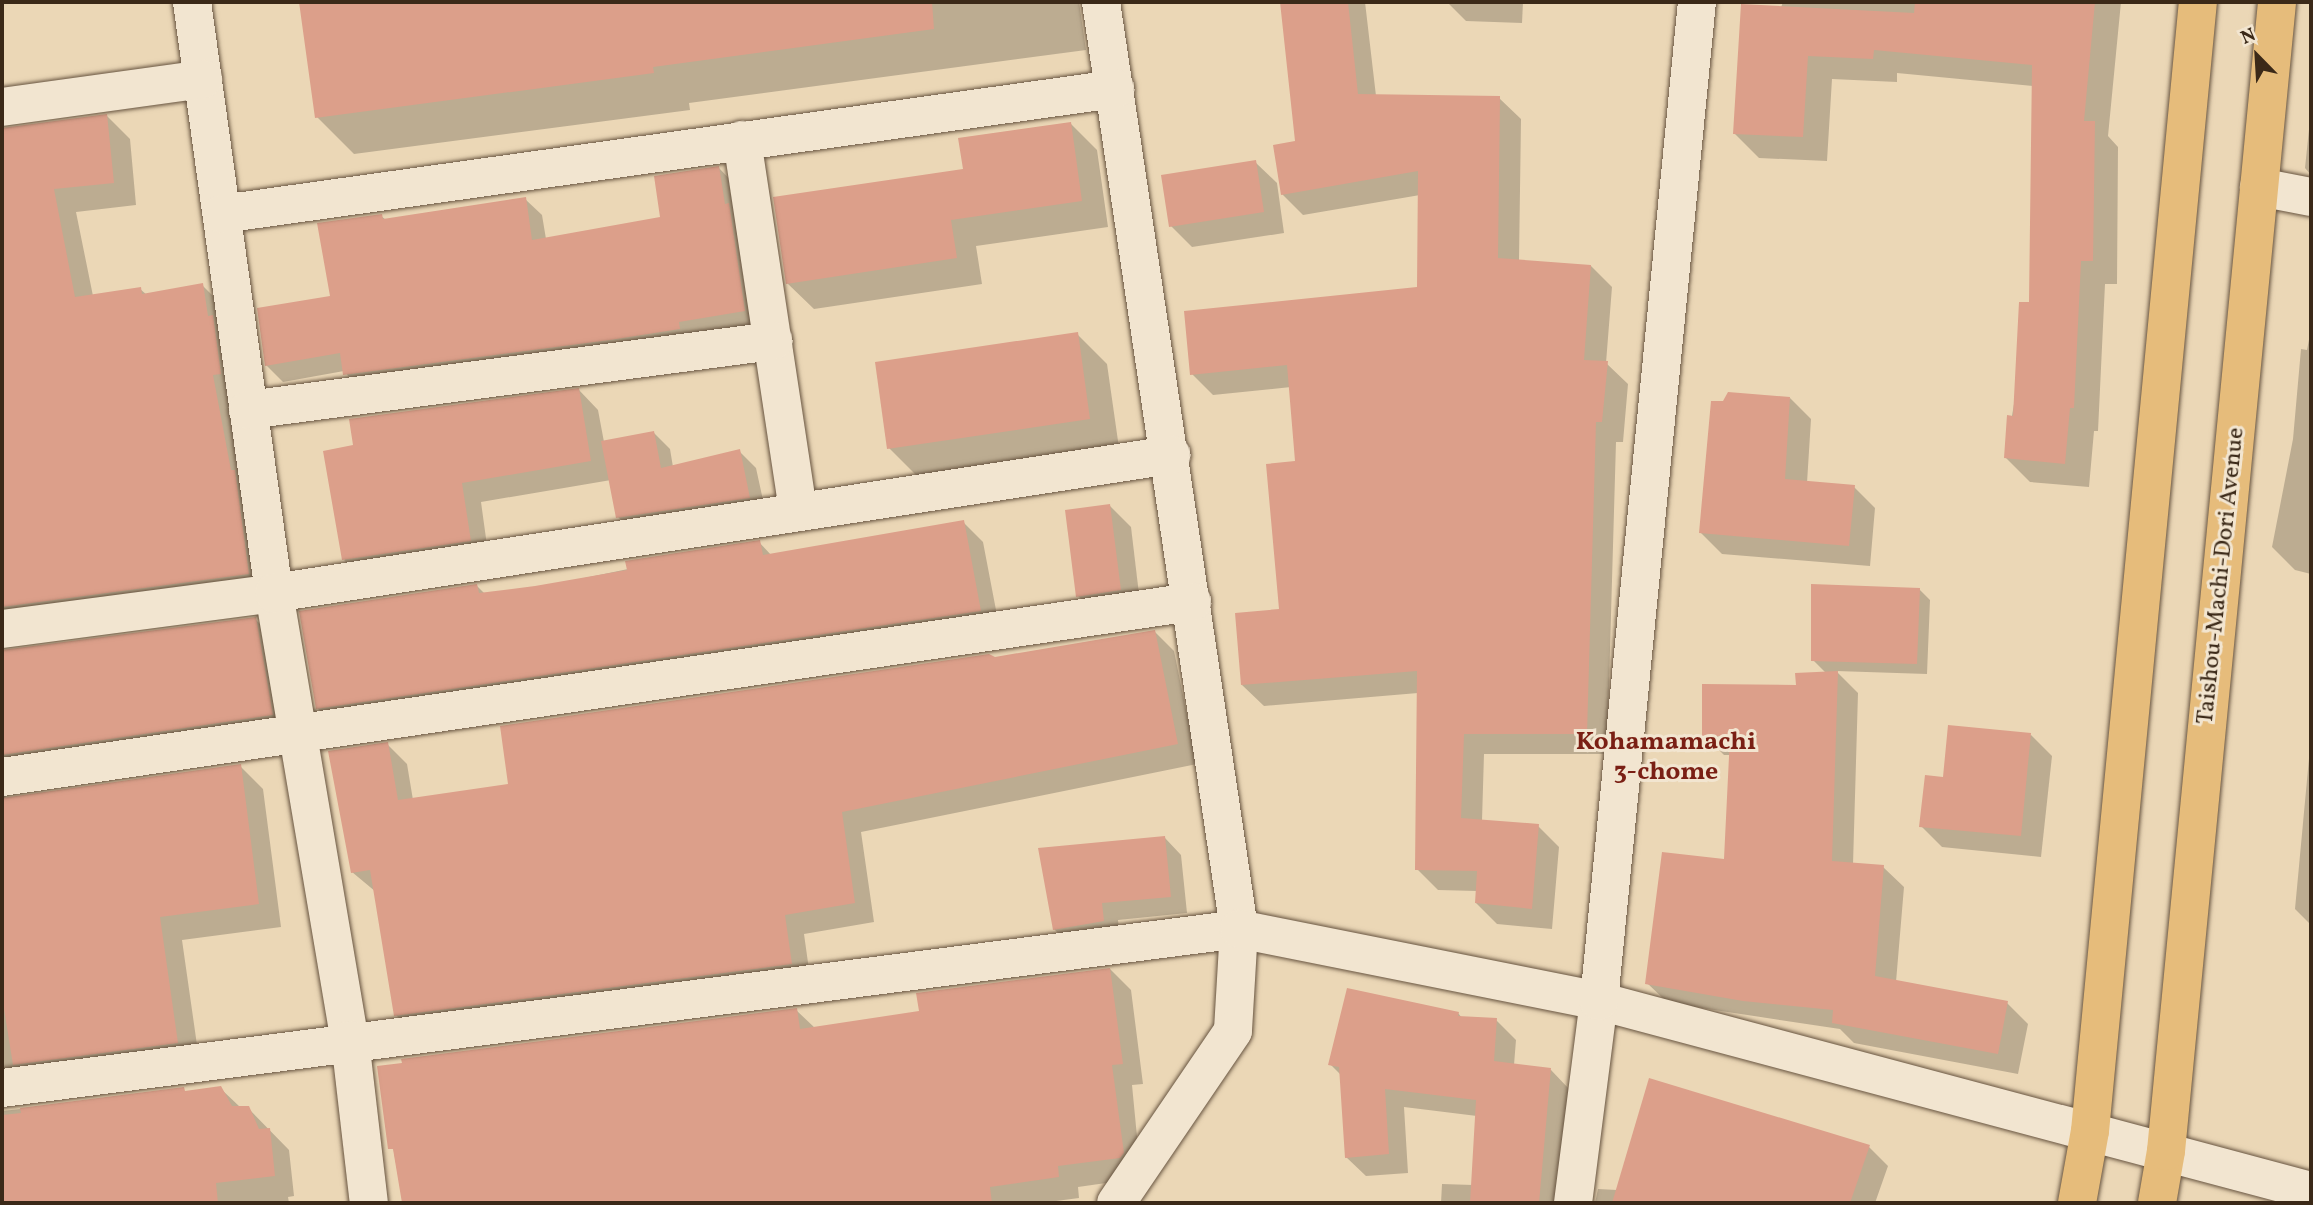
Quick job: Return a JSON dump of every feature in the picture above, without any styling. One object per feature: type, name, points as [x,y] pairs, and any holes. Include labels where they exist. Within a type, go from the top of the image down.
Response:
[{"type":"highway","points":[[2077,1203],[2090,1131],[2198,2]]},
{"type":"highway","name":"Taishou-Machi-Dori Avenue","points":[[2157,1203],[2166,1151],[2277,2]]},
{"type":"street","points":[[192,2],[274,593],[351,1040],[369,1203]]},
{"type":"street","points":[[1101,2],[1171,455],[1239,929],[1233,1031],[1116,1203]]},
{"type":"street","points":[[1573,1203],[1599,1001],[1697,2]]},
{"type":"street","points":[[2,107],[203,79]]},
{"type":"street","points":[[222,214],[1115,89]]},
{"type":"street","points":[[742,141],[798,512]]},
{"type":"street","points":[[2259,187],[2311,197]]},
{"type":"street","points":[[248,410],[773,341]]},
{"type":"street","points":[[2,629],[274,593],[1171,455]]},
{"type":"street","points":[[2,777],[1192,602]]},
{"type":"street","points":[[2,1088],[351,1040],[1239,929],[1599,1001],[2311,1191]]},
{"type":"building","points":[[299,2],[932,2],[934,29],[653,67],[654,73],[315,118]]},
{"type":"building","points":[[1280,2],[1348,2],[1358,94],[1500,96],[1498,258],[1591,265],[1584,360],[1608,361],[1602,422],[1596,422],[1587,734],[1464,734],[1461,818],[1539,824],[1532,909],[1475,903],[1477,871],[1415,870],[1417,671],[1241,685],[1235,613],[1279,609],[1266,464],[1295,461],[1287,365],[1190,375],[1184,311],[1417,287],[1418,171],[1281,195],[1273,145],[1295,141]]},
{"type":"building","points":[[1915,2],[2095,2],[2084,121],[2095,121],[2093,261],[2081,261],[2074,408],[2070,408],[2065,464],[2004,458],[2007,415],[2013,416],[2019,302],[2029,302],[2032,65],[1874,50],[1873,59],[1808,56],[1803,137],[1733,134],[1741,4],[1914,13]]},
{"type":"building","points":[[107,114],[114,183],[54,189],[75,297],[141,287],[142,294],[203,283],[208,316],[213,315],[221,374],[213,375],[231,470],[235,470],[249,574],[2,607],[2,128]]},
{"type":"building","points":[[1071,122],[1082,201],[951,220],[957,258],[786,284],[773,197],[963,169],[958,138]]},
{"type":"building","points":[[1256,160],[1264,212],[1169,227],[1161,175]]},
{"type":"building","points":[[719,166],[725,204],[729,203],[745,311],[679,322],[680,329],[343,375],[340,353],[265,366],[257,308],[330,296],[317,223],[382,214],[383,219],[526,197],[532,240],[660,217],[654,176]]},
{"type":"building","points":[[1078,332],[1090,419],[887,449],[875,362]]},
{"type":"building","points":[[579,388],[591,461],[462,483],[471,541],[342,560],[323,451],[353,445],[349,419]]},
{"type":"building","points":[[1728,392],[1790,397],[1785,479],[1855,485],[1849,546],[1699,533],[1711,401],[1723,401]]},
{"type":"building","points":[[654,431],[661,468],[740,449],[750,498],[616,518],[601,441]]},
{"type":"building","points":[[1110,504],[1121,590],[1076,597],[1065,510]]},
{"type":"building","points":[[964,520],[981,611],[316,709],[299,611],[477,584],[479,593],[535,586],[627,570],[625,561],[760,540],[763,555]]},
{"type":"building","points":[[1811,584],[1920,588],[1917,664],[1811,661]]},
{"type":"building","points":[[256,617],[273,715],[2,755],[2,650]]},
{"type":"building","points":[[1155,630],[1178,744],[842,812],[855,903],[785,915],[792,964],[394,1016],[370,870],[351,873],[328,751],[388,742],[398,800],[508,784],[500,726],[989,654],[995,657]]},
{"type":"building","points":[[1838,671],[1832,861],[1884,865],[1875,976],[2008,1001],[1998,1054],[1832,1023],[1833,1010],[1743,1001],[1645,984],[1662,852],[1724,859],[1730,736],[1702,736],[1702,684],[1796,685],[1795,673]]},
{"type":"building","points":[[1948,725],[2031,733],[2021,836],[1919,827],[1925,775],[1943,777]]},
{"type":"building","points":[[241,764],[259,904],[160,917],[178,1043],[13,1065],[2,996],[2,798]]},
{"type":"building","points":[[1165,836],[1171,897],[1102,903],[1104,921],[1053,930],[1038,848]]},
{"type":"building","points":[[1110,968],[1123,1064],[1112,1065],[1124,1153],[1120,1158],[1058,1166],[1059,1177],[990,1187],[992,1203],[402,1203],[393,1149],[388,1149],[377,1066],[402,1063],[401,1059],[797,1008],[800,1029],[919,1011],[916,993]]},
{"type":"building","points":[[1347,988],[1459,1012],[1458,1016],[1497,1018],[1494,1061],[1551,1068],[1539,1203],[1470,1203],[1476,1100],[1385,1089],[1389,1154],[1345,1158],[1339,1067],[1328,1065]]},
{"type":"building","points":[[1649,1078],[1870,1145],[1850,1203],[1612,1203]]},
{"type":"building","points":[[221,1086],[232,1106],[249,1106],[259,1129],[270,1128],[275,1176],[216,1183],[218,1203],[2,1203],[2,1115],[21,1113],[20,1108],[184,1087],[185,1091]]},
{"type":"district","name":"Kohamamachi 3-chome","points":[[1666,758]]}]
